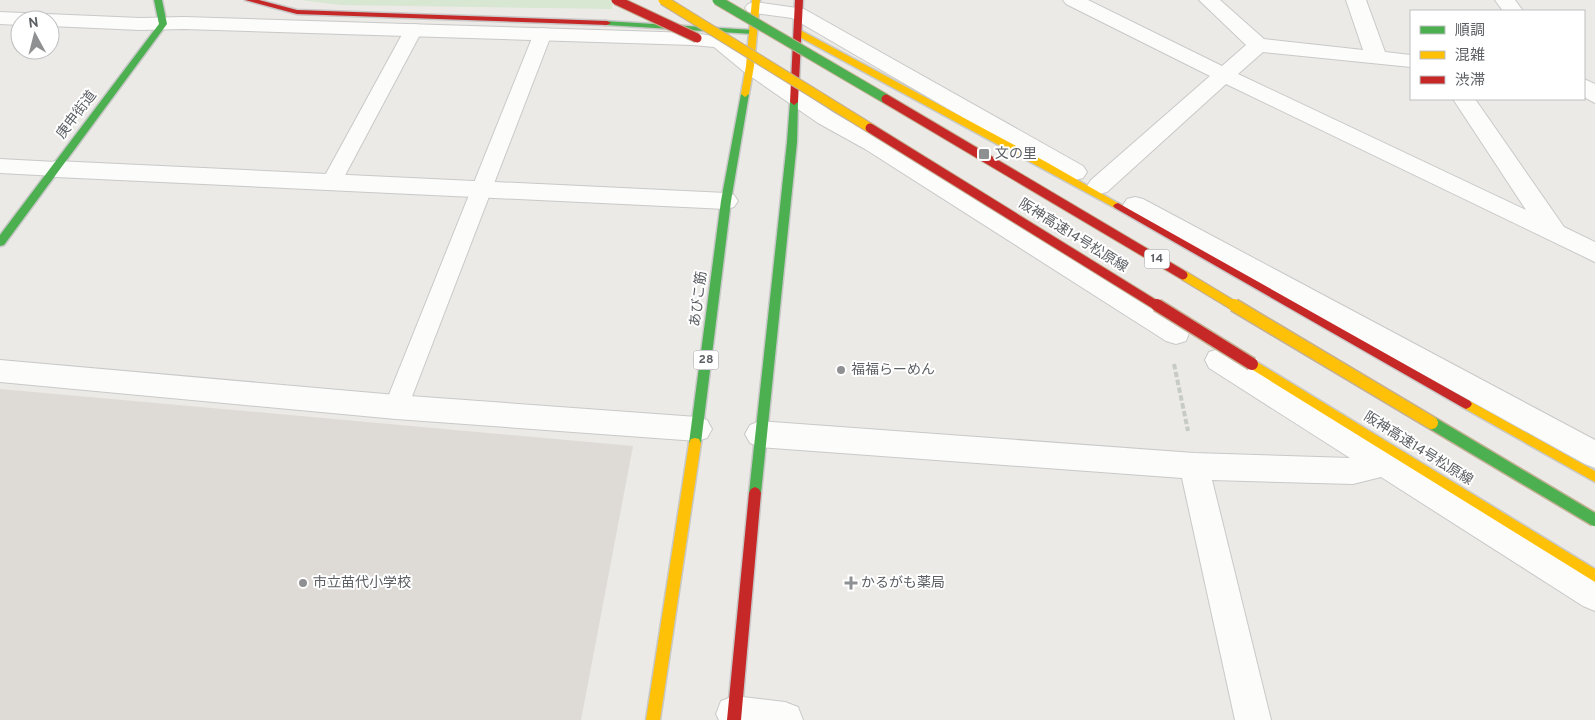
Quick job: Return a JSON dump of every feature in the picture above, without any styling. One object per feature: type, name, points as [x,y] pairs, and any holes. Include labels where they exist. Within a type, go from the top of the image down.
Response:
[{"type":"main road","points":[[158,0],[163,24]]},
{"type":"main road","points":[[249,0],[297,12],[547,26],[753,32]]},
{"type":"main road","points":[[616,0],[807,95]]},
{"type":"main road","name":"阪神高速14号松原線","points":[[663,0],[807,95],[1595,576]]},
{"type":"main road","name":"阪神高速14号松原線","points":[[717,0],[1595,520]]},
{"type":"main road","name":"あびこ筋","points":[[653,720],[697,428],[726,201],[750,66],[755,4]]},
{"type":"main road","points":[[734,717],[760,434],[807,95],[798,15]]},
{"type":"main road","points":[[798,15],[1045,165],[1594,458]]},
{"type":"main road","name":"庚申街道","points":[[0,242],[163,24]]},
{"type":"street","points":[[1073,0],[1226,76],[1595,252]]},
{"type":"street","points":[[1209,0],[1258,45],[1410,61]]},
{"type":"street","points":[[1356,0],[1376,58]]},
{"type":"street","points":[[755,4],[798,15],[1099,186],[1594,458]]},
{"type":"street","points":[[60,20],[414,29],[547,26],[719,42],[735,52],[750,66],[807,95],[826,118],[873,144],[1595,595]]},
{"type":"street","points":[[1099,186],[1226,76],[1258,45]]},
{"type":"street","points":[[1585,87],[1595,96]]},
{"type":"street","points":[[1465,100],[1555,233]]},
{"type":"street","points":[[56,168],[726,201]]},
{"type":"street","points":[[0,370],[396,407],[697,428]]},
{"type":"street","points":[[760,434],[1194,466],[1353,471],[1385,463]]},
{"type":"street","points":[[1194,466],[1253,720]]},
{"type":"street","points":[[734,717],[785,720]]},
{"type":"lane","points":[[396,407],[481,188],[547,26]]},
{"type":"lane","points":[[332,181],[414,29]]},
{"type":"lane","points":[[0,166],[56,168]]},
{"type":"path","points":[[1173,356],[1194,466]]},
{"type":"shaded area","name":"市立苗代小学校","points":[[0,389],[633,446],[581,720],[0,720]]},
{"type":"green space","points":[[300,0],[613,0],[612,9],[341,5]]},
{"type":"traffic: fast","points":[[0,242],[163,24],[158,0]]},
{"type":"traffic: fast","points":[[717,0],[886,99]]},
{"type":"traffic: fast","points":[[607,23],[753,32]]},
{"type":"traffic: fast","points":[[695,443],[726,201],[745,94]]},
{"type":"traffic: fast","points":[[755,493],[792,142],[794,102]]},
{"type":"traffic: fast","points":[[1432,423],[1595,520]]},
{"type":"traffic: slow","points":[[663,0],[870,128]]},
{"type":"traffic: slow","points":[[745,94],[750,66],[756,0]]},
{"type":"traffic: slow","points":[[797,32],[1118,206]]},
{"type":"traffic: slow","points":[[1183,275],[1432,423]]},
{"type":"traffic: slow","points":[[1252,364],[1595,576]]},
{"type":"traffic: slow","points":[[1466,404],[1595,477]]},
{"type":"traffic: slow","points":[[653,720],[695,443]]},
{"type":"traffic: jam","points":[[249,0],[297,12],[607,23]]},
{"type":"traffic: jam","points":[[616,0],[697,38]]},
{"type":"traffic: jam","points":[[794,102],[799,0]]},
{"type":"traffic: jam","points":[[886,99],[1183,275]]},
{"type":"traffic: jam","points":[[870,128],[1252,364]]},
{"type":"traffic: jam","points":[[1118,206],[1466,404]]},
{"type":"traffic: jam","points":[[734,720],[755,493]]},
{"type":"place","name":"文の里","points":[[984,154]]},
{"type":"place","name":"福福らーめん","points":[[841,370]]},
{"type":"place","name":"市立苗代小学校","points":[[303,583]]},
{"type":"place","name":"かるがも薬局","points":[[851,583]]}]
